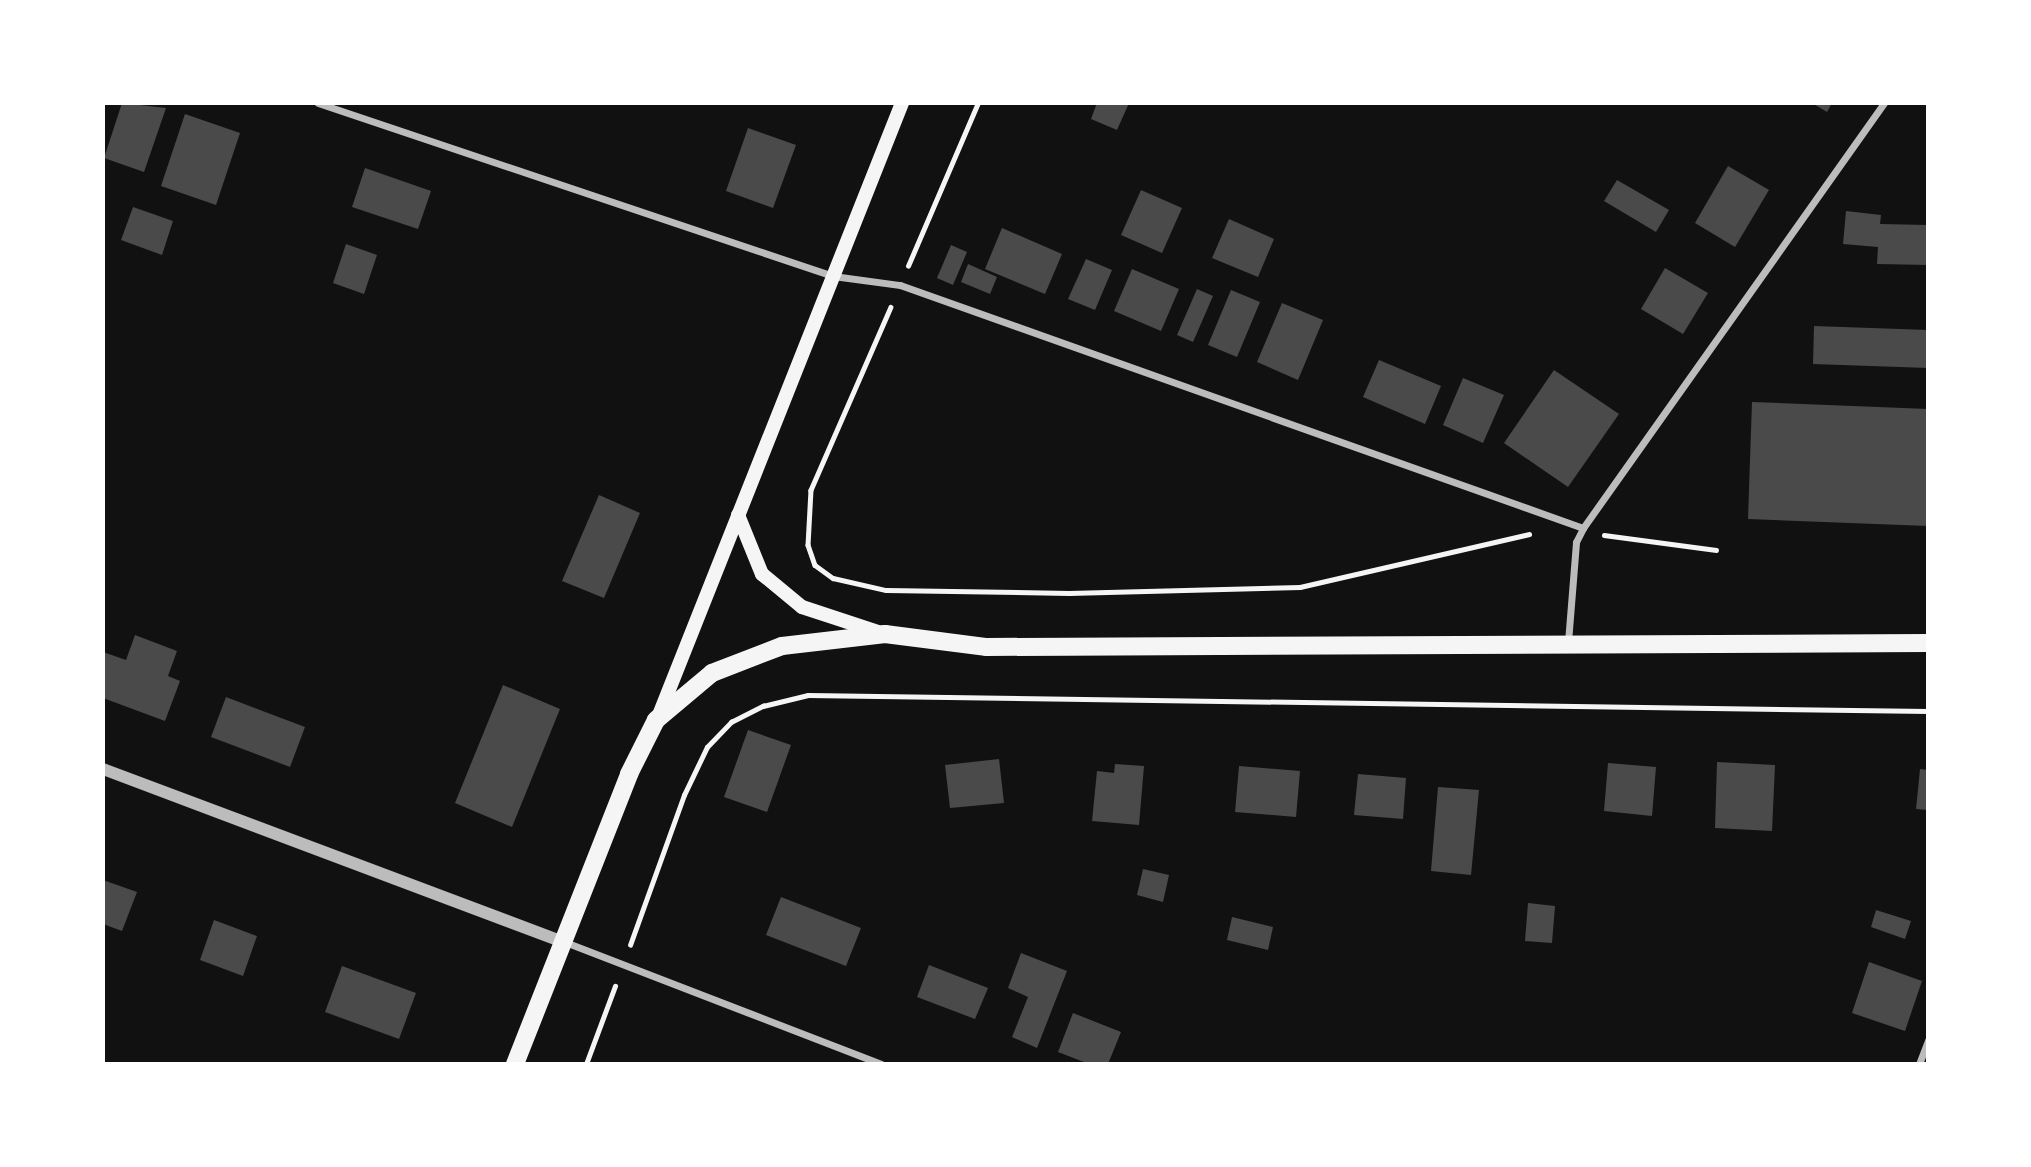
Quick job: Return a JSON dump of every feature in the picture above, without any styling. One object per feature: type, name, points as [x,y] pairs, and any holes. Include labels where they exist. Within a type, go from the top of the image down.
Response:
[{"type":"main road","points":[[515,1064],[629,774],[656,720],[902,103]]},
{"type":"main road","points":[[738,515],[762,573],[802,607],[885,634],[987,647],[1569,642],[1928,643]]},
{"type":"main road","points":[[656,720],[712,673],[741,659],[782,646],[885,634]]},
{"type":"street","points":[[318,103],[833,276],[900,285],[1583,528]]},
{"type":"street","points":[[1569,642],[1576,542],[1583,528],[1884,103]]},
{"type":"street","points":[[103,769],[881,1064]]},
{"type":"street","points":[[1919,1064],[1928,1040]]},
{"type":"path","points":[[978,103],[811,490],[808,545],[815,565],[833,578],[871,589],[1004,592],[1300,587],[1541,531],[1576,542],[1598,534],[1716,550]]},
{"type":"path","points":[[586,1064],[684,795],[707,747],[731,722],[752,711],[808,695],[1928,711]]},
{"type":"building","points":[[122,103],[166,108],[144,172],[104,158]]},
{"type":"building","points":[[1097,103],[1129,103],[1117,130],[1091,119]]},
{"type":"building","points":[[1812,103],[1832,103],[1827,112]]},
{"type":"building","points":[[185,114],[240,133],[216,205],[161,186]]},
{"type":"building","points":[[748,128],[796,145],[773,208],[726,191]]},
{"type":"building","points":[[1728,166],[1769,190],[1735,247],[1695,223]]},
{"type":"building","points":[[365,168],[431,191],[418,229],[352,207]]},
{"type":"building","points":[[1617,180],[1669,210],[1656,232],[1604,201]]},
{"type":"building","points":[[1141,190],[1182,208],[1162,253],[1121,235]]},
{"type":"building","points":[[133,207],[173,221],[162,255],[121,240]]},
{"type":"building","points":[[1846,211],[1881,215],[1880,224],[1928,225],[1928,265],[1877,264],[1878,247],[1843,244]]},
{"type":"building","points":[[1229,219],[1274,239],[1258,277],[1212,258]]},
{"type":"building","points":[[1002,228],[1062,254],[1045,294],[985,269]]},
{"type":"building","points":[[346,244],[377,255],[364,294],[333,283]]},
{"type":"building","points":[[951,245],[967,252],[953,285],[937,278]]},
{"type":"building","points":[[1086,259],[1112,270],[1095,310],[1068,299]]},
{"type":"building","points":[[968,264],[997,277],[990,294],[961,282]]},
{"type":"building","points":[[1665,268],[1708,293],[1683,334],[1641,309]]},
{"type":"building","points":[[1132,269],[1179,289],[1161,331],[1114,311]]},
{"type":"building","points":[[1197,289],[1213,296],[1193,342],[1177,335]]},
{"type":"building","points":[[1231,290],[1260,302],[1237,357],[1208,345]]},
{"type":"building","points":[[1282,303],[1323,320],[1298,380],[1257,362]]},
{"type":"building","points":[[1814,326],[1928,330],[1928,368],[1813,364]]},
{"type":"building","points":[[1379,360],[1441,386],[1425,424],[1363,397]]},
{"type":"building","points":[[1554,370],[1619,414],[1568,487],[1504,443]]},
{"type":"building","points":[[1463,378],[1504,395],[1483,443],[1443,425]]},
{"type":"building","points":[[1752,402],[1928,409],[1928,526],[1748,519]]},
{"type":"building","points":[[599,495],[640,513],[604,598],[562,581]]},
{"type":"building","points":[[135,635],[177,651],[168,676],[180,681],[165,721],[103,698],[103,652],[126,660]]},
{"type":"building","points":[[503,685],[560,709],[512,827],[455,803]]},
{"type":"building","points":[[226,697],[305,727],[290,767],[211,737]]},
{"type":"building","points":[[748,730],[791,745],[767,812],[724,797]]},
{"type":"building","points":[[999,759],[1004,803],[950,808],[945,765]]},
{"type":"building","points":[[1717,762],[1775,765],[1772,831],[1715,828]]},
{"type":"building","points":[[1608,763],[1656,767],[1652,816],[1604,811]]},
{"type":"building","points":[[1115,764],[1144,766],[1139,825],[1092,821],[1097,771],[1114,773]]},
{"type":"building","points":[[1239,766],[1300,771],[1296,817],[1235,812]]},
{"type":"building","points":[[1920,769],[1928,770],[1928,810],[1916,809]]},
{"type":"building","points":[[1358,774],[1406,778],[1403,819],[1354,815]]},
{"type":"building","points":[[1438,787],[1479,790],[1471,875],[1431,871]]},
{"type":"building","points":[[1143,869],[1169,875],[1163,902],[1137,895]]},
{"type":"building","points":[[103,880],[137,892],[122,931],[103,924]]},
{"type":"building","points":[[781,897],[861,928],[846,966],[766,935]]},
{"type":"building","points":[[1528,903],[1555,906],[1552,943],[1525,941]]},
{"type":"building","points":[[1876,910],[1911,921],[1905,939],[1871,927]]},
{"type":"building","points":[[1232,917],[1273,927],[1268,950],[1227,940]]},
{"type":"building","points":[[214,920],[257,936],[243,976],[200,960]]},
{"type":"building","points":[[1021,953],[1067,971],[1037,1048],[1012,1037],[1028,997],[1008,988]]},
{"type":"building","points":[[1869,962],[1922,981],[1905,1031],[1852,1013]]},
{"type":"building","points":[[929,965],[988,988],[975,1019],[917,997]]},
{"type":"building","points":[[342,966],[416,993],[399,1039],[325,1012]]},
{"type":"building","points":[[1073,1013],[1121,1032],[1108,1064],[1089,1064],[1058,1052]]}]
